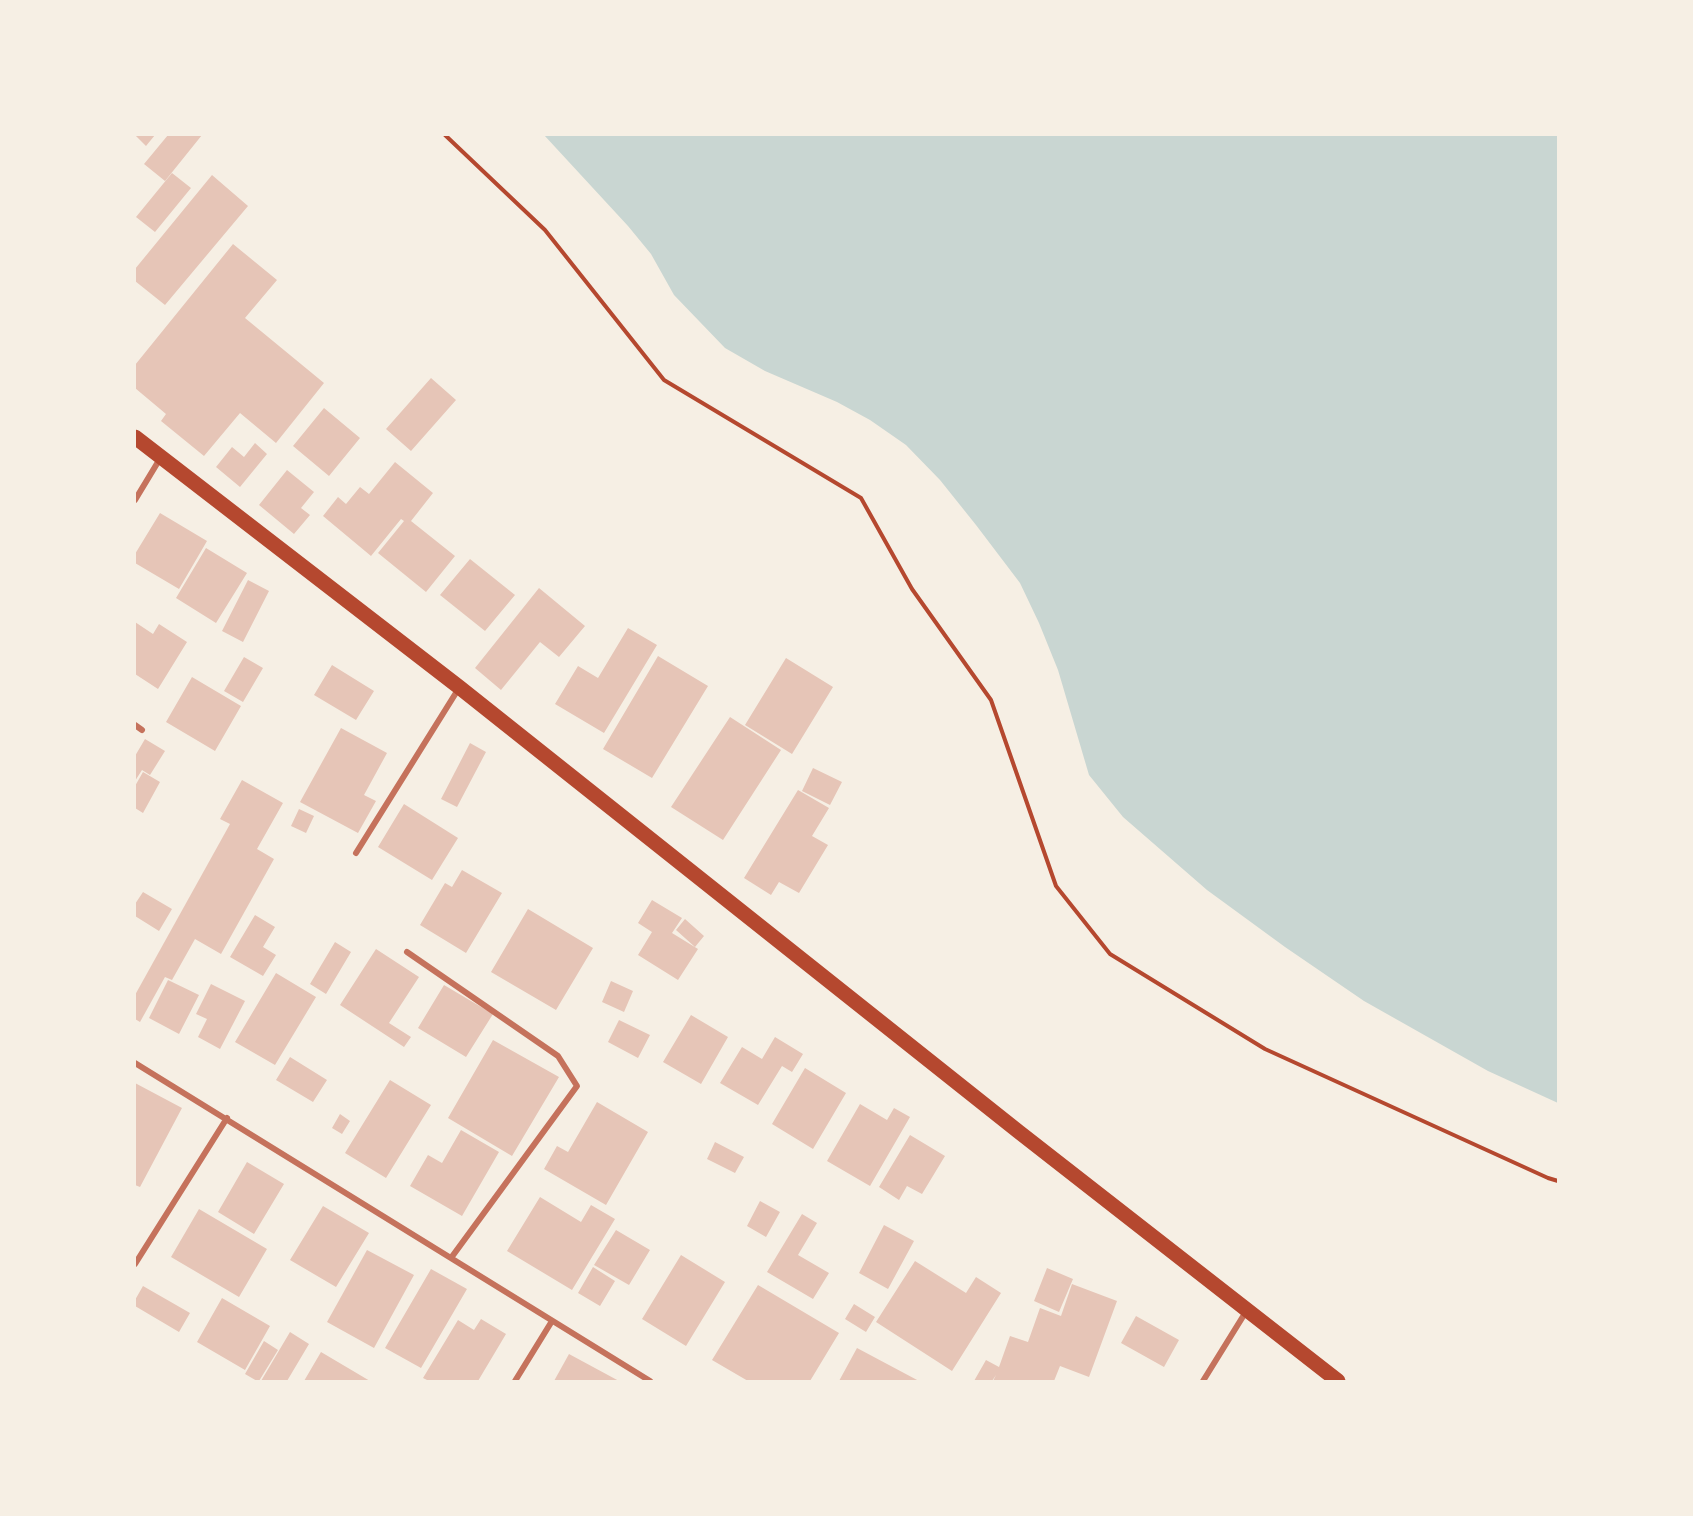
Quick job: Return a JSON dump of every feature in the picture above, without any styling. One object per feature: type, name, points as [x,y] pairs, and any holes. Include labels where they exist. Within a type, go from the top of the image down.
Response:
[{"type":"main road","points":[[135,436],[459,687],[1000,1117],[1338,1381]]},
{"type":"street","points":[[135,500],[161,456]]},
{"type":"street","points":[[356,853],[459,687]]},
{"type":"street","points":[[135,725],[142,730]]},
{"type":"street","points":[[407,952],[558,1056],[577,1086],[452,1258]]},
{"type":"street","points":[[135,1063],[650,1381]]},
{"type":"street","points":[[135,1264],[227,1118]]},
{"type":"street","points":[[1203,1381],[1247,1310]]},
{"type":"street","points":[[515,1381],[552,1321]]},
{"type":"path","points":[[445,135],[545,230],[664,380],[861,498],[912,589],[991,700],[1056,886],[1110,954],[1265,1050],[1558,1181]]},
{"type":"shaded area","points":[[544,135],[1558,135],[1558,1103],[1488,1071],[1364,1001],[1207,890],[1123,817],[1089,775],[1058,670],[1020,583],[940,480],[906,445],[870,420],[837,402],[765,371],[725,348],[674,295],[651,254],[628,226]]},
{"type":"building","points":[[135,135],[155,135],[146,146]]},
{"type":"building","points":[[168,135],[202,135],[165,181],[144,164]]},
{"type":"building","points":[[172,173],[191,188],[155,232],[136,217]]},
{"type":"building","points":[[212,175],[248,206],[165,305],[135,281],[135,269]]},
{"type":"building","points":[[233,244],[277,280],[245,318],[324,383],[276,443],[240,413],[204,456],[161,421],[166,414],[135,388],[135,365]]},
{"type":"building","points":[[431,378],[456,400],[411,451],[386,429]]},
{"type":"building","points":[[324,408],[360,438],[329,476],[293,446]]},
{"type":"building","points":[[255,443],[267,454],[240,487],[216,467],[232,447],[244,457]]},
{"type":"building","points":[[395,462],[433,493],[411,521],[455,556],[426,592],[378,553],[404,521],[401,519],[371,556],[323,516],[338,497],[346,504],[360,487],[369,494]]},
{"type":"building","points":[[287,470],[314,492],[301,508],[310,515],[294,534],[259,505]]},
{"type":"building","points":[[160,513],[207,541],[179,589],[135,563],[135,554]]},
{"type":"building","points":[[206,548],[247,573],[216,623],[176,598]]},
{"type":"building","points":[[470,559],[515,595],[485,631],[440,595]]},
{"type":"building","points":[[248,580],[269,591],[243,642],[222,631]]},
{"type":"building","points":[[539,588],[585,626],[559,657],[540,642],[501,690],[475,668]]},
{"type":"building","points":[[135,622],[153,634],[159,624],[187,642],[158,689],[135,674]]},
{"type":"building","points":[[628,628],[657,645],[604,733],[555,704],[578,666],[598,678]]},
{"type":"building","points":[[658,656],[708,686],[652,778],[603,749]]},
{"type":"building","points":[[244,657],[263,668],[243,702],[224,691]]},
{"type":"building","points":[[786,658],[833,687],[792,754],[745,725]]},
{"type":"building","points":[[332,665],[374,691],[356,720],[314,695]]},
{"type":"building","points":[[192,677],[241,706],[215,751],[166,722]]},
{"type":"building","points":[[730,717],[781,750],[723,840],[671,807]]},
{"type":"building","points":[[341,728],[387,753],[364,795],[376,801],[358,833],[300,802]]},
{"type":"building","points":[[145,739],[165,751],[150,775],[142,770],[135,781],[135,756]]},
{"type":"building","points":[[470,743],[486,752],[457,807],[441,799]]},
{"type":"building","points":[[813,768],[842,782],[830,805],[802,791]]},
{"type":"building","points":[[143,772],[160,782],[143,813],[135,808],[135,786]]},
{"type":"building","points":[[242,780],[283,803],[257,849],[274,859],[221,954],[195,939],[172,980],[165,977],[140,1022],[135,1019],[135,995],[230,824],[220,819]]},
{"type":"building","points":[[798,790],[829,808],[812,836],[828,845],[799,893],[779,882],[771,895],[744,878]]},
{"type":"building","points":[[404,804],[458,838],[432,880],[378,847]]},
{"type":"building","points":[[299,809],[314,816],[306,833],[291,826]]},
{"type":"building","points":[[462,870],[502,893],[466,953],[420,925],[445,883],[452,887]]},
{"type":"building","points":[[143,892],[172,909],[159,931],[135,916],[135,904]]},
{"type":"building","points":[[652,900],[682,918],[672,933],[698,949],[678,980],[638,955],[652,932],[638,923]]},
{"type":"building","points":[[528,909],[593,948],[556,1010],[491,972]]},
{"type":"building","points":[[255,915],[275,927],[263,947],[276,955],[263,976],[230,957]]},
{"type":"building","points":[[685,919],[704,936],[695,947],[676,930]]},
{"type":"building","points":[[335,942],[351,952],[326,994],[310,984]]},
{"type":"building","points":[[376,949],[419,977],[389,1023],[411,1037],[404,1047],[340,1005]]},
{"type":"building","points":[[276,973],[316,997],[275,1065],[235,1042]]},
{"type":"building","points":[[168,980],[199,995],[179,1034],[149,1018]]},
{"type":"building","points":[[611,981],[633,991],[624,1012],[602,1002]]},
{"type":"building","points":[[211,984],[245,1001],[220,1049],[198,1037],[207,1019],[196,1014]]},
{"type":"building","points":[[444,985],[493,1014],[466,1057],[418,1028]]},
{"type":"building","points":[[691,1015],[728,1037],[701,1084],[663,1062]]},
{"type":"building","points":[[619,1020],[650,1035],[638,1058],[608,1042]]},
{"type":"building","points":[[775,1037],[803,1054],[792,1072],[782,1066],[758,1105],[720,1083],[742,1047],[762,1059]]},
{"type":"building","points":[[493,1040],[559,1077],[512,1156],[448,1118]]},
{"type":"building","points":[[290,1057],[327,1080],[313,1102],[276,1080]]},
{"type":"building","points":[[805,1068],[846,1093],[813,1149],[772,1124]]},
{"type":"building","points":[[390,1080],[431,1105],[386,1178],[345,1153]]},
{"type":"building","points":[[135,1083],[182,1108],[140,1187],[135,1185]]},
{"type":"building","points":[[597,1102],[648,1132],[606,1205],[544,1169],[557,1146],[568,1152]]},
{"type":"building","points":[[860,1104],[887,1120],[894,1108],[910,1117],[870,1186],[827,1161]]},
{"type":"building","points":[[340,1114],[350,1121],[342,1134],[332,1128]]},
{"type":"building","points":[[461,1130],[499,1152],[462,1216],[410,1186],[428,1155],[442,1163]]},
{"type":"building","points":[[910,1135],[945,1156],[922,1194],[907,1186],[899,1200],[879,1187]]},
{"type":"building","points":[[715,1142],[744,1157],[735,1173],[707,1159]]},
{"type":"building","points":[[247,1162],[284,1184],[254,1234],[218,1212]]},
{"type":"building","points":[[540,1197],[581,1222],[591,1205],[615,1219],[572,1290],[507,1251]]},
{"type":"building","points":[[760,1201],[780,1212],[766,1237],[747,1226]]},
{"type":"building","points":[[323,1206],[369,1233],[336,1287],[290,1260]]},
{"type":"building","points":[[199,1209],[267,1249],[239,1297],[171,1257]]},
{"type":"building","points":[[802,1214],[817,1223],[798,1255],[829,1273],[813,1299],[767,1272]]},
{"type":"building","points":[[884,1225],[914,1241],[888,1289],[859,1273]]},
{"type":"building","points":[[616,1230],[650,1250],[629,1285],[594,1265]]},
{"type":"building","points":[[367,1250],[414,1275],[374,1348],[327,1322]]},
{"type":"building","points":[[681,1255],[725,1282],[686,1346],[642,1319]]},
{"type":"building","points":[[915,1261],[966,1293],[976,1277],[1001,1293],[952,1371],[876,1322]]},
{"type":"building","points":[[593,1267],[615,1281],[600,1306],[578,1293]]},
{"type":"building","points":[[1047,1268],[1073,1279],[1059,1312],[1034,1301]]},
{"type":"building","points":[[431,1269],[467,1289],[421,1368],[385,1348]]},
{"type":"building","points":[[1072,1284],[1117,1301],[1089,1377],[1060,1366],[1054,1381],[993,1381],[996,1375],[992,1381],[974,1381],[986,1360],[999,1367],[1010,1336],[1028,1342],[1040,1308],[1061,1316]]},
{"type":"building","points":[[758,1285],[839,1333],[810,1381],[748,1381],[712,1360]]},
{"type":"building","points":[[143,1286],[190,1313],[179,1332],[135,1306],[135,1300]]},
{"type":"building","points":[[222,1298],[270,1326],[245,1370],[197,1342]]},
{"type":"building","points":[[854,1304],[875,1317],[866,1332],[845,1319]]},
{"type":"building","points":[[1136,1316],[1179,1340],[1164,1367],[1121,1343]]},
{"type":"building","points":[[481,1319],[506,1334],[478,1381],[429,1381],[423,1378],[458,1320],[474,1330]]},
{"type":"building","points":[[290,1332],[309,1344],[287,1381],[261,1381]]},
{"type":"building","points":[[264,1341],[278,1350],[257,1381],[245,1374]]},
{"type":"building","points":[[857,1348],[919,1381],[839,1381]]},
{"type":"building","points":[[321,1352],[370,1381],[304,1381]]},
{"type":"building","points":[[569,1354],[619,1381],[554,1381]]}]
